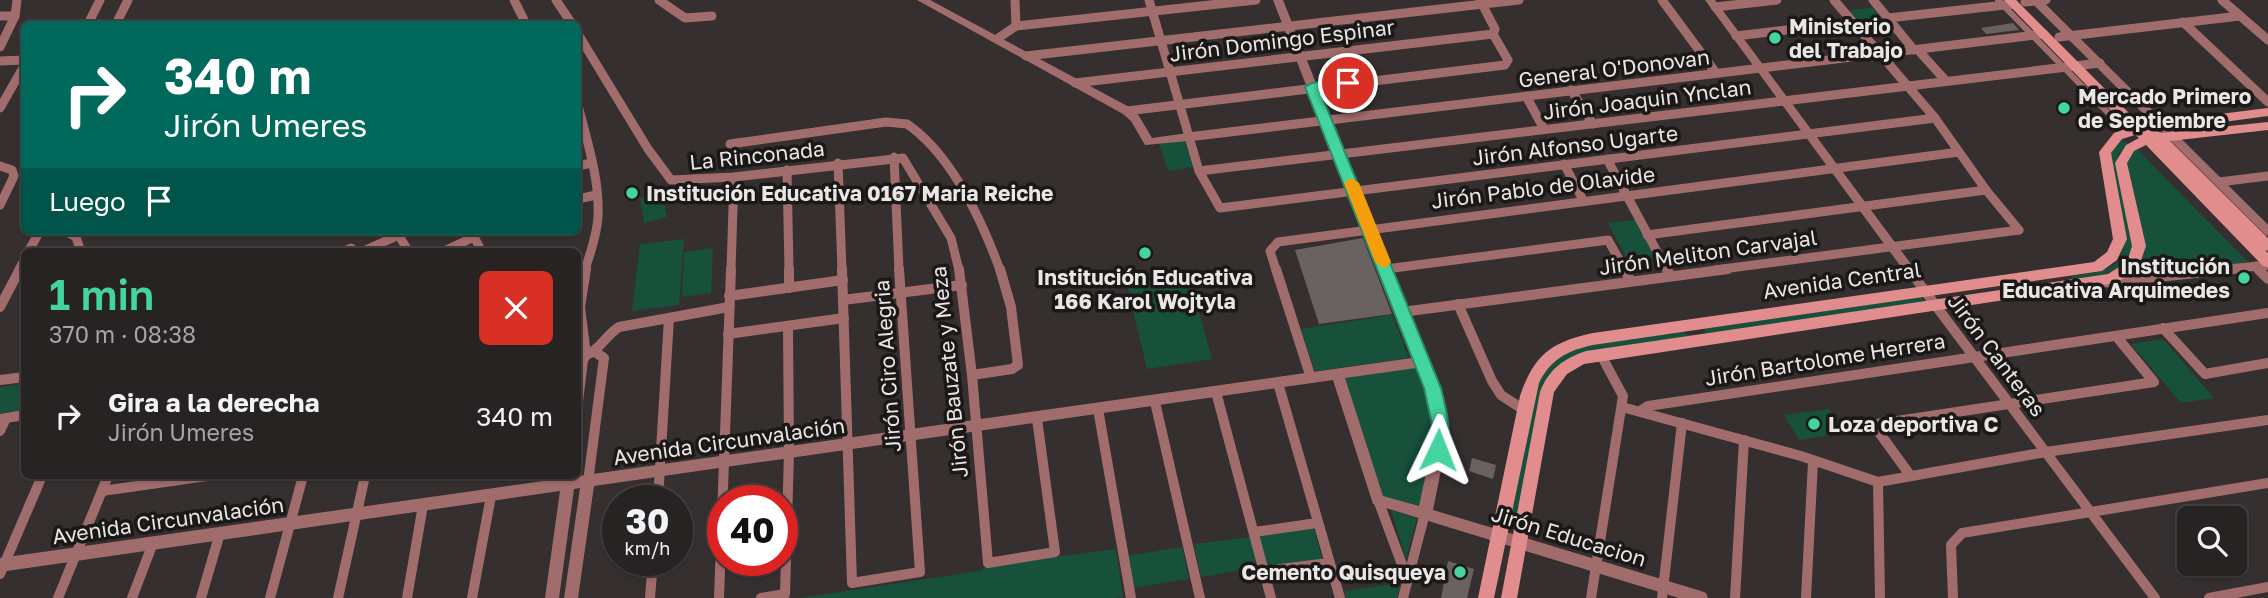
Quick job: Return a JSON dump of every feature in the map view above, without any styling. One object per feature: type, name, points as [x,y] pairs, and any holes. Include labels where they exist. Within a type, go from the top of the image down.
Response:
[{"type":"main road","points":[[2018,1],[2039,35],[2155,132],[2268,246]]},
{"type":"main road","points":[[2018,1],[2066,36],[2075,65]]},
{"type":"main road","name":"Avenida Central","points":[[1509,598],[1550,381],[1559,370],[1571,362],[1695,340],[2096,283],[2123,273],[2133,265],[2138,255],[2138,239],[2121,163],[2130,148],[2155,132],[2268,112]]},
{"type":"main road","name":"Avenida Central","points":[[1486,598],[1524,410],[1536,371],[1554,352],[1579,341],[2097,267],[2109,261],[2117,251],[2120,239],[2105,152],[2118,136],[2268,126]]},
{"type":"main road","points":[[2155,132],[2264,264]]},
{"type":"main road","points":[[1687,325],[1695,340]]},
{"type":"street","points":[[1,43],[15,16],[17,0]]},
{"type":"street","points":[[90,21],[100,0]]},
{"type":"street","points":[[118,21],[128,0]]},
{"type":"street","points":[[514,0],[524,21]]},
{"type":"street","points":[[556,0],[570,21]]},
{"type":"street","points":[[659,0],[685,18],[712,16]]},
{"type":"street","points":[[922,0],[1126,111],[1135,117],[1143,136],[1149,142],[1188,137]]},
{"type":"street","points":[[1014,0],[1016,26]]},
{"type":"street","points":[[1149,0],[1199,171]]},
{"type":"street","points":[[996,39],[1016,26],[1256,0]]},
{"type":"street","points":[[1278,0],[1438,408],[1438,450],[1403,598]]},
{"type":"street","points":[[1026,56],[1516,0]]},
{"type":"street","points":[[1662,0],[1716,73]]},
{"type":"street","points":[[1712,3],[1777,0]]},
{"type":"street","points":[[1647,235],[1986,190],[1935,118],[1835,0]]},
{"type":"street","points":[[1873,0],[1946,80]]},
{"type":"street","points":[[1888,18],[2018,1],[2046,0]]},
{"type":"street","points":[[2222,0],[2268,40]]},
{"type":"street","points":[[1126,111],[1508,63],[1481,2]]},
{"type":"street","name":"Jirón Canteras","points":[[1712,3],[2155,598]]},
{"type":"street","points":[[0,16],[15,16]]},
{"type":"street","points":[[2066,36],[2240,16]]},
{"type":"street","points":[[1736,36],[1853,22]]},
{"type":"street","points":[[2183,22],[2268,102]]},
{"type":"street","name":"Jirón Domingo Espinar","points":[[1075,83],[1493,34]]},
{"type":"street","name":"General O'Donovan","points":[[1188,137],[2039,35]]},
{"type":"street","points":[[2066,36],[2100,62],[2155,132],[2219,182],[2263,221],[2268,231]]},
{"type":"street","name":"La Rinconada","points":[[581,39],[666,177],[677,181],[734,177],[894,157]]},
{"type":"street","points":[[0,61],[21,60]]},
{"type":"street","name":"Jirón Joaquin Ynclan","points":[[1199,171],[2100,62]]},
{"type":"street","points":[[2075,65],[2120,125]]},
{"type":"street","points":[[0,108],[21,71]]},
{"type":"street","points":[[1571,90],[1593,124]]},
{"type":"street","points":[[1526,96],[1544,129]]},
{"type":"street","name":"Jirón Alfonso Ugarte","points":[[1199,171],[1220,208],[1935,118]]},
{"type":"street","points":[[730,144],[819,130],[901,122],[910,126],[935,150],[963,188],[997,258],[1009,299],[1018,365],[1012,369],[972,375]]},
{"type":"street","points":[[581,132],[591,163],[598,216],[594,243],[581,287]]},
{"type":"street","name":"Jirón Pablo de Olavide","points":[[1311,377],[1270,251],[1278,242],[1958,152]]},
{"type":"street","name":"Jirón Bauzate y Meza","points":[[894,157],[903,158],[909,164],[951,239],[961,285],[972,375],[988,563],[1055,552],[1037,419]]},
{"type":"street","name":"Jirón Ciro Alegria","points":[[849,445],[852,583],[920,572],[900,293],[894,157]]},
{"type":"street","points":[[1607,159],[1670,275]]},
{"type":"street","points":[[581,165],[591,163]]},
{"type":"street","points":[[838,163],[849,445]]},
{"type":"street","points":[[1564,164],[1583,200]]},
{"type":"street","points":[[0,166],[12,170],[14,176],[1,202]]},
{"type":"street","points":[[787,170],[789,288]]},
{"type":"street","points":[[2219,182],[2268,176]]},
{"type":"street","points":[[719,598],[734,177]]},
{"type":"street","name":"Jirón Meliton Carvajal","points":[[1402,313],[1891,245],[2019,230],[1986,190]]},
{"type":"street","points":[[581,198],[596,194]]},
{"type":"street","points":[[367,248],[395,235]]},
{"type":"street","points":[[449,248],[470,235]]},
{"type":"street","points":[[1386,270],[1608,240],[1631,281]]},
{"type":"street","points":[[2096,283],[2113,284],[2264,264],[2268,279]]},
{"type":"street","points":[[0,307],[21,266]]},
{"type":"street","points":[[581,377],[583,360],[613,330],[789,288],[843,281]]},
{"type":"street","points":[[844,300],[961,285]]},
{"type":"street","points":[[1458,304],[1492,382],[1501,395],[1524,410]]},
{"type":"street","name":"Jirón Bartolome Herrera","points":[[1640,411],[1648,406],[2268,313]]},
{"type":"street","points":[[660,485],[669,318]]},
{"type":"street","points":[[728,334],[844,318]]},
{"type":"street","points":[[571,598],[604,358],[591,353],[581,326]]},
{"type":"street","points":[[761,598],[785,594],[789,453],[788,326]]},
{"type":"street","points":[[2163,328],[2205,374],[2268,363]]},
{"type":"street","points":[[1910,475],[1878,431],[1877,424],[2154,382],[2116,336]]},
{"type":"street","points":[[1591,598],[1623,396],[1601,355]]},
{"type":"street","name":"Avenida Circunvalación","points":[[2,568],[76,554],[491,496],[568,481],[588,482],[977,428],[1422,362]]},
{"type":"street","points":[[1337,373],[1378,500],[1408,579]]},
{"type":"street","points":[[0,380],[21,377]]},
{"type":"street","points":[[1278,383],[1340,598]]},
{"type":"street","points":[[1216,392],[1271,598]]},
{"type":"street","points":[[1155,402],[1199,598]]},
{"type":"street","points":[[1622,407],[1801,456],[1878,482],[2046,452],[2268,420]]},
{"type":"street","points":[[1098,409],[1131,598]]},
{"type":"street","points":[[0,431],[3,418],[21,415]]},
{"type":"street","points":[[1662,592],[1682,423]]},
{"type":"street","points":[[1735,598],[1744,440]]},
{"type":"street","points":[[1806,598],[1813,462]]},
{"type":"street","points":[[2,568],[41,479]]},
{"type":"street","points":[[58,598],[107,479]]},
{"type":"street","points":[[102,491],[186,479]]},
{"type":"street","points":[[270,598],[302,479]]},
{"type":"street","points":[[338,598],[364,479]]},
{"type":"street","points":[[552,598],[568,481]]},
{"type":"street","points":[[1878,482],[1880,598]]},
{"type":"street","points":[[1953,598],[1950,552],[1957,536],[2268,483]]},
{"type":"street","points":[[472,598],[491,496]]},
{"type":"street","name":"Jirón Educacion","points":[[1378,500],[1596,565],[1662,592],[1701,598]]},
{"type":"street","points":[[407,598],[423,505]]},
{"type":"street","points":[[1254,533],[1317,523]]},
{"type":"street","points":[[201,598],[220,533]]},
{"type":"street","points":[[132,598],[153,543]]},
{"type":"street","points":[[1264,571],[1329,563]]},
{"type":"street","points":[[650,598],[652,576]]},
{"type":"street","points":[[2209,598],[2268,587]]},
{"type":"green space","points":[[1873,8],[1895,33],[1871,36],[1849,10]]},
{"type":"green space","points":[[2121,139],[2128,144],[2118,154],[2117,168],[2133,245],[2124,262],[2111,272],[2076,282],[2071,276],[2107,269],[2117,262],[2122,253],[2123,226],[2109,156]]},
{"type":"green space","points":[[1184,140],[1194,167],[1168,171],[1159,143]]},
{"type":"green space","points":[[2137,149],[2248,262],[2119,282],[2137,264],[2126,163],[2131,153]]},
{"type":"green space","points":[[662,192],[667,217],[644,223],[640,198]]},
{"type":"green space","points":[[1635,220],[1655,256],[1627,259],[1608,223]]},
{"type":"green space","points":[[684,239],[679,305],[632,311],[640,244]]},
{"type":"green space","points":[[713,248],[711,293],[682,297],[684,252]]},
{"type":"green space","points":[[1189,277],[1212,359],[1147,369],[1127,285]]},
{"type":"green space","points":[[1921,297],[1926,304],[1708,336],[1704,329]]},
{"type":"green space","points":[[1392,315],[1409,358],[1315,371],[1301,329]]},
{"type":"green space","points":[[1684,332],[1690,336],[1571,358],[1556,368],[1518,528],[1507,525],[1538,382],[1559,355],[1584,346]]},
{"type":"green space","points":[[2163,339],[2214,398],[2181,403],[2131,344]]},
{"type":"green space","points":[[1416,367],[1435,431],[1419,509],[1382,497],[1341,378]]},
{"type":"green space","points":[[21,384],[21,410],[0,413],[0,387]]},
{"type":"green space","name":"Loza deportiva C","points":[[1829,409],[1844,433],[1799,440],[1784,415]]},
{"type":"green space","points":[[1391,510],[1417,518],[1406,559]]},
{"type":"green space","points":[[1313,525],[1322,559],[1267,567],[1258,534]]},
{"type":"green space","points":[[1250,537],[1259,567],[1201,577],[1194,544]]},
{"type":"green space","points":[[1182,547],[1189,579],[1132,588],[1126,556]]},
{"type":"green space","points":[[1116,549],[1123,597],[799,598],[980,571],[986,566]]},
{"type":"green space","points":[[1401,583],[1397,598],[1346,598],[1344,591]]},
{"type":"building","points":[[2013,23],[2019,30],[1986,34],[1981,28]]},
{"type":"building","points":[[1363,238],[1392,314],[1319,324],[1295,250]]},
{"type":"building","points":[[1472,458],[1496,465],[1493,479],[1469,471]]},
{"type":"building","points":[[1448,561],[1474,569],[1467,598],[1441,598]]},
{"type":"slow traffic","points":[[1351,183],[1383,262]]},
{"type":"place","name":"Ministerio del Trabajo","points":[[1775,38]]},
{"type":"place","name":"Mercado Primero de Septiembre","points":[[2064,108]]},
{"type":"place","name":"Institución Educativa 0167 Maria Reiche","points":[[632,193]]},
{"type":"place","name":"Institución Educativa 166 Karol Wojtyla","points":[[1145,253]]},
{"type":"place","name":"Institución Educativa Arquimedes","points":[[2244,278]]},
{"type":"place","name":"Loza deportiva C","points":[[1814,424]]},
{"type":"place","name":"Cemento Quisqueya","points":[[1460,572]]},
{"type":"route","points":[[1348,83],[1312,87],[1433,388],[1440,424],[1438,450]]}]
